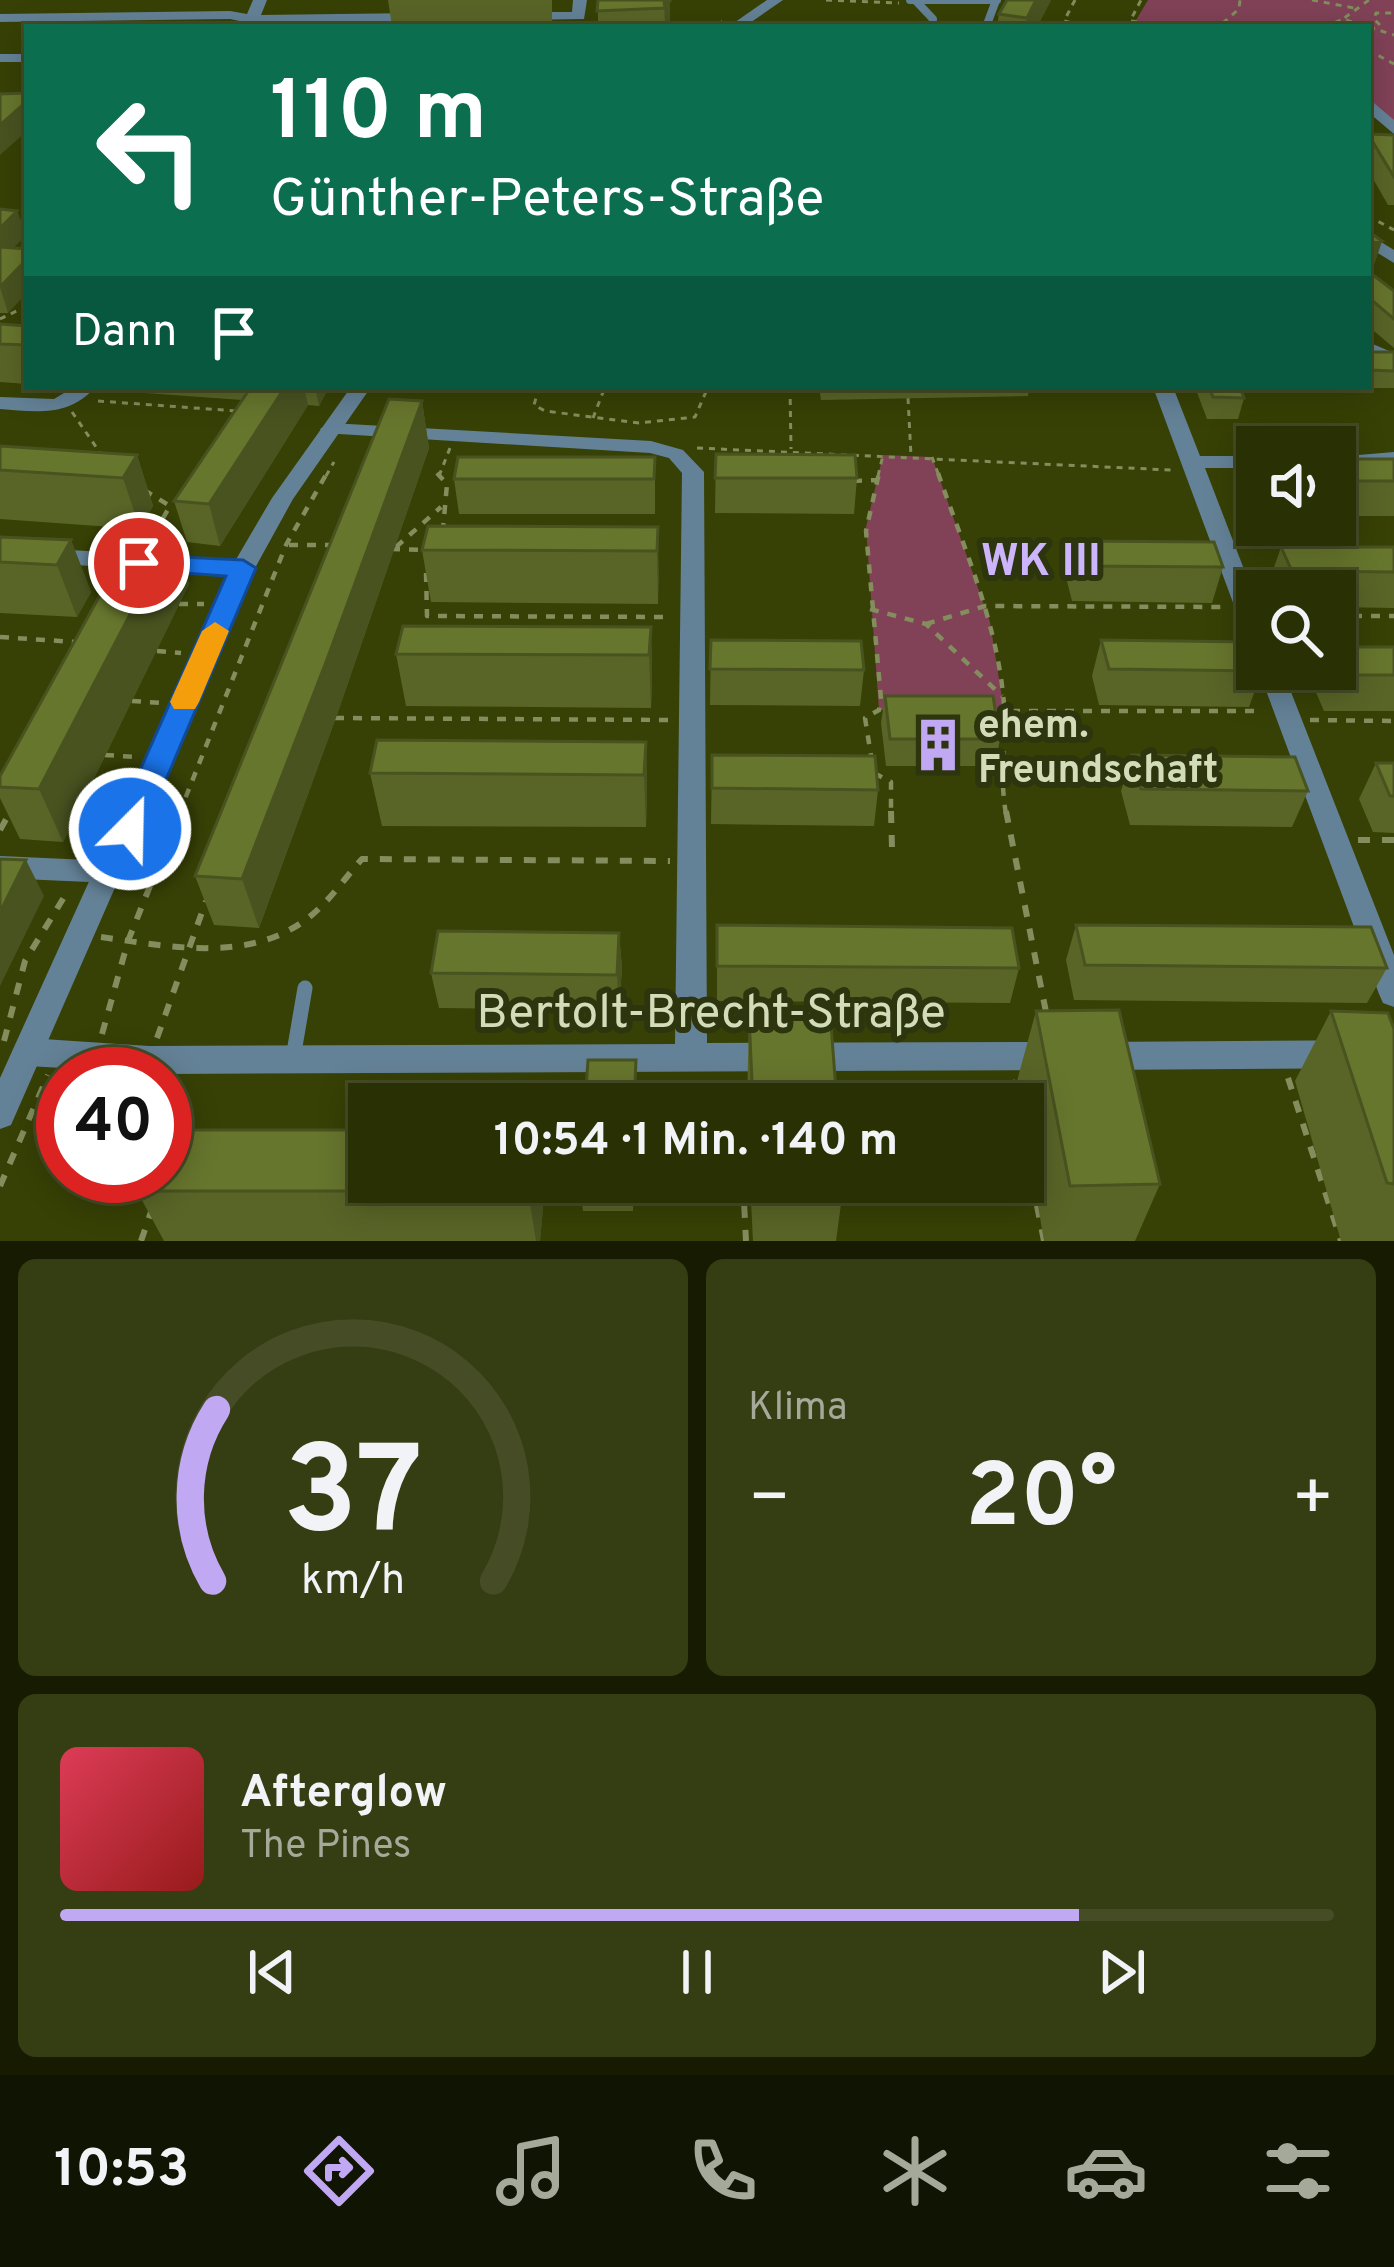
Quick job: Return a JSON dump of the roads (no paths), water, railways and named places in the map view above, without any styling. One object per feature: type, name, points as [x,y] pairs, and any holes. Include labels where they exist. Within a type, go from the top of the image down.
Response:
[{"type":"street","points":[[250,23],[260,0]]},
{"type":"street","points":[[374,18],[378,0]]},
{"type":"street","points":[[511,16],[579,16],[580,0]]},
{"type":"street","points":[[740,24],[776,0]]},
{"type":"street","points":[[0,18],[230,15],[250,23],[442,17]]},
{"type":"street","points":[[1371,107],[1394,129]]},
{"type":"street","points":[[0,1114],[82,935],[97,872],[250,557],[341,430],[360,390]]},
{"type":"street","points":[[1163,390],[1236,580]]},
{"type":"street","points":[[0,403],[75,396]]},
{"type":"street","points":[[341,430],[651,447],[687,463],[697,482],[691,1058]]},
{"type":"street","points":[[1356,461],[1394,458]]},
{"type":"street","points":[[1193,466],[1236,463]]},
{"type":"street","points":[[0,554],[139,563],[250,557]]},
{"type":"street","points":[[1278,690],[1394,994]]},
{"type":"street","points":[[0,867],[97,872]]},
{"type":"street","name":"Bertolt-Brecht-Straße","points":[[30,1053],[149,1060],[1394,1054]]},
{"type":"lane","points":[[912,2],[996,2]]},
{"type":"lane","points":[[912,2],[924,4],[932,24]]},
{"type":"lane","points":[[293,1059],[305,988]]},
{"type":"place","name":"ehem. Freundschaft","points":[[938,745]]},
{"type":"district","name":"WK III","points":[[1041,559]]}]
